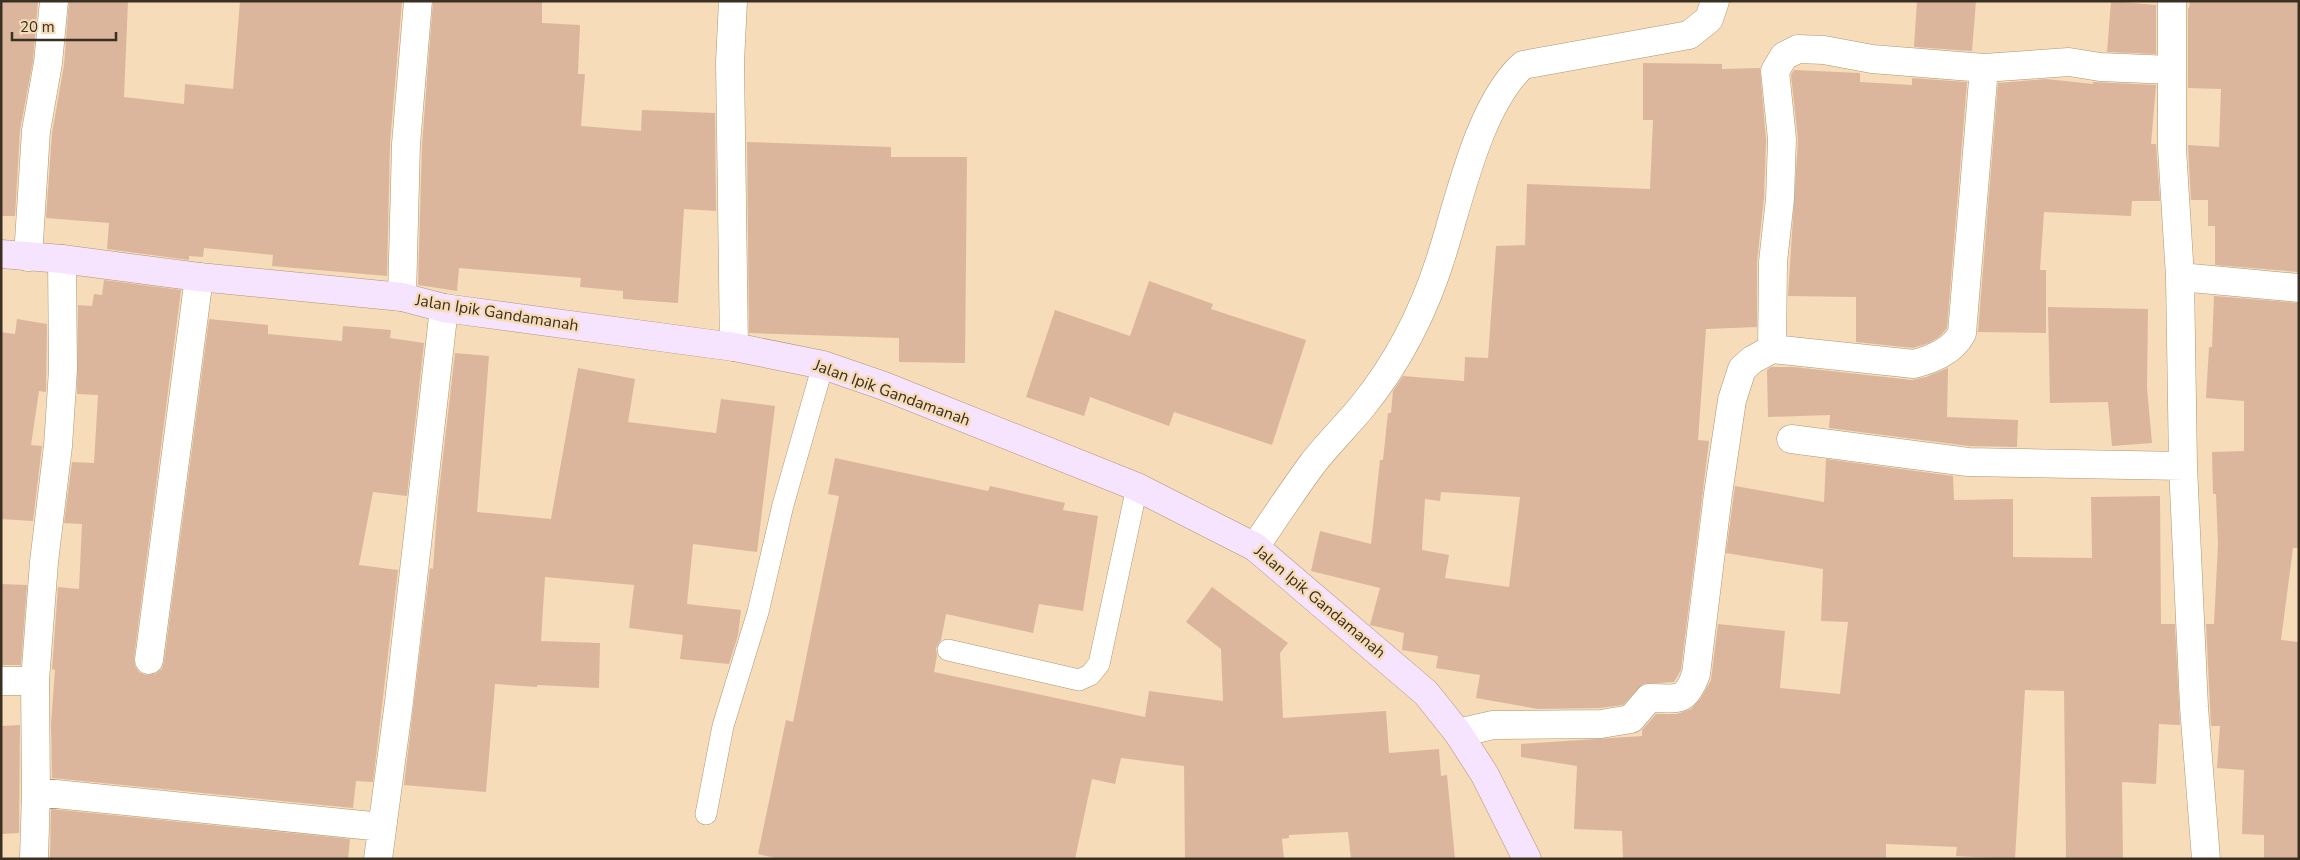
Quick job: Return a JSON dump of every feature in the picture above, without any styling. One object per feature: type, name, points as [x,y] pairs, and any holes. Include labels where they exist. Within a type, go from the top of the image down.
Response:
[{"type":"street","points":[[28,257],[36,131],[48,63],[54,1]]},
{"type":"street","points":[[402,298],[406,144],[418,1]]},
{"type":"street","points":[[733,1],[730,62],[734,347]]},
{"type":"street","points":[[1255,547],[1314,462],[1362,407],[1411,333],[1443,253],[1464,178],[1490,111],[1503,88],[1516,72],[1523,65],[1690,35],[1710,19],[1715,1]]},
{"type":"street","points":[[2172,1],[2172,148],[2180,276],[2183,466],[2194,707],[2206,859]]},
{"type":"street","points":[[1772,350],[1773,262],[1780,199],[1782,139],[1775,71],[1784,56],[1798,48],[1824,50],[1872,59],[1984,68],[2069,62],[2100,67],[2172,70]]},
{"type":"street","points":[[1458,733],[1493,725],[1563,726],[1601,724],[1631,719],[1649,698],[1680,698],[1690,691],[1696,674],[1718,494],[1732,400],[1742,369],[1752,360],[1772,350],[1914,364],[1931,360],[1958,340],[1962,333],[1984,68]]},
{"type":"street","name":"Jalan Ipik Gandamanah","points":[[1,254],[62,259],[199,277],[402,298],[444,308],[734,347],[823,365],[884,386],[1137,487],[1255,547],[1419,686],[1458,733],[1485,775],[1526,859]]},
{"type":"street","points":[[34,859],[36,681],[44,562],[58,446],[64,370],[62,259]]},
{"type":"street","points":[[2180,276],[2299,288]]},
{"type":"street","points":[[149,660],[199,277]]},
{"type":"street","points":[[378,859],[399,702],[444,308]]},
{"type":"street","points":[[1791,439],[1968,462],[2183,466]]},
{"type":"street","points":[[1,681],[36,681]]},
{"type":"street","points":[[36,792],[382,827]]},
{"type":"lane","points":[[706,814],[723,726],[758,612],[783,505],[823,365]]},
{"type":"lane","points":[[948,650],[1079,680],[1090,675],[1098,664],[1137,487]]},
{"type":"building","points":[[1,1],[38,1],[33,61],[20,130],[15,216],[1,216]]},
{"type":"building","points":[[69,1],[128,1],[124,97],[184,104],[185,84],[233,89],[240,1],[402,1],[390,143],[387,276],[272,266],[273,255],[204,248],[203,257],[189,256],[189,260],[107,249],[109,223],[46,218],[52,133],[64,65]]},
{"type":"building","points":[[433,1],[542,1],[542,23],[580,25],[578,74],[585,74],[581,126],[641,131],[642,110],[715,113],[716,211],[684,209],[678,303],[623,299],[623,291],[580,287],[581,278],[459,268],[457,291],[418,285],[422,145]]},
{"type":"building","points":[[1917,1],[1976,1],[1972,51],[1914,47]]},
{"type":"building","points":[[2111,1],[2156,5],[2156,54],[2107,52]]},
{"type":"building","points":[[2190,1],[2299,1],[2299,272],[2215,265],[2215,226],[2208,226],[2208,200],[2191,200],[2188,145],[2219,147],[2221,89],[2188,88],[2188,8]]},
{"type":"building","points":[[1643,63],[1722,64],[1722,69],[1760,68],[1766,140],[1764,198],[1757,262],[1757,327],[1706,329],[1698,440],[1709,441],[1681,670],[1674,682],[1643,684],[1623,705],[1600,708],[1538,709],[1476,698],[1480,675],[1436,668],[1438,656],[1402,650],[1404,633],[1370,625],[1380,588],[1311,571],[1320,531],[1371,544],[1380,460],[1383,460],[1388,413],[1391,413],[1393,391],[1403,376],[1464,381],[1465,357],[1488,358],[1496,246],[1525,245],[1527,184],[1650,189],[1653,120],[1643,120]],"holes":[[[1441,492],[1520,497],[1509,587],[1445,578],[1449,555],[1422,550],[1425,499],[1440,501]]]},
{"type":"building","points":[[1794,70],[1860,73],[1860,82],[1912,85],[1912,78],[1967,82],[1947,328],[1939,337],[1929,343],[1913,348],[1856,342],[1856,297],[1788,296],[1798,140],[1791,75]]},
{"type":"building","points":[[2046,79],[2093,84],[2093,82],[2156,85],[2151,144],[2156,144],[2160,201],[2132,201],[2131,216],[2044,212],[2040,270],[2046,270],[2046,333],[1978,332],[1998,83]]},
{"type":"building","points":[[747,142],[891,147],[891,157],[967,157],[965,363],[899,362],[899,338],[749,333]]},
{"type":"building","points":[[104,280],[181,290],[134,658],[135,666],[139,672],[146,675],[155,674],[162,669],[164,662],[209,319],[268,325],[268,334],[342,341],[343,326],[391,330],[390,338],[424,343],[407,496],[373,492],[359,565],[398,570],[373,782],[356,781],[353,808],[52,778],[51,724],[55,670],[52,669],[58,587],[79,589],[82,524],[64,523],[72,462],[94,463],[98,395],[77,394],[78,305],[92,306],[94,294],[102,295]]},
{"type":"building","points":[[1149,281],[1213,304],[1211,309],[1306,340],[1272,445],[1174,412],[1169,426],[1090,397],[1084,416],[1026,397],[1055,310],[1130,336]]},
{"type":"building","points":[[2214,296],[2299,303],[2299,548],[2293,548],[2281,640],[2299,642],[2299,859],[2264,859],[2264,835],[2242,834],[2244,770],[2217,768],[2220,726],[2211,726],[2206,624],[2214,624],[2218,544],[2216,494],[2213,494],[2212,452],[2244,451],[2244,401],[2206,398],[2209,347],[2212,347]]},
{"type":"building","points":[[2048,307],[2148,309],[2147,388],[2152,443],[2112,446],[2108,402],[2050,403]]},
{"type":"building","points":[[17,319],[47,324],[46,392],[39,391],[31,445],[42,446],[33,521],[1,519],[1,332],[15,334]]},
{"type":"building","points":[[455,353],[489,356],[477,512],[551,519],[578,368],[635,379],[628,422],[716,433],[721,399],[775,406],[757,552],[693,544],[687,604],[741,610],[738,635],[729,664],[680,659],[683,635],[629,628],[634,585],[545,577],[541,641],[600,643],[599,688],[495,684],[486,792],[404,785],[430,568],[433,569],[438,500]]},
{"type":"building","points":[[1771,367],[1794,367],[1912,380],[1926,377],[1948,368],[1947,417],[2018,420],[2017,447],[1969,446],[1829,428],[1830,415],[1768,417],[1767,370]]},
{"type":"building","points":[[835,458],[988,491],[990,486],[1065,503],[1063,510],[1098,516],[1083,611],[1039,604],[1033,633],[946,614],[941,640],[936,648],[937,656],[934,672],[1145,717],[1149,691],[1223,701],[1221,649],[1186,622],[1212,587],[1288,643],[1280,653],[1283,718],[1386,711],[1389,753],[1439,749],[1441,776],[1447,775],[1455,859],[1351,859],[1348,832],[1289,835],[1289,838],[1282,839],[1284,859],[1185,859],[1184,766],[1121,758],[1115,784],[1092,779],[1075,859],[779,859],[758,854],[786,720],[793,722],[839,496],[828,494]]},
{"type":"building","points":[[1826,459],[1953,476],[1954,500],[2013,499],[2013,557],[2092,558],[2091,497],[2160,496],[2161,624],[2175,624],[2180,725],[2159,724],[2156,784],[2122,782],[2123,859],[2066,859],[2064,691],[2025,690],[2015,859],[1956,856],[1957,847],[1886,844],[1886,859],[1623,859],[1622,831],[1574,829],[1577,766],[1521,757],[1521,744],[1642,736],[1642,730],[1656,714],[1677,714],[1691,709],[1701,698],[1711,680],[1718,624],[1785,631],[1780,688],[1840,694],[1848,622],[1821,621],[1823,569],[1726,553],[1735,486],[1824,502]]},
{"type":"building","points":[[1,584],[27,585],[21,665],[1,665]]},
{"type":"building","points":[[20,725],[19,833],[1,834],[1,726]]},
{"type":"building","points":[[51,809],[350,839],[348,859],[50,859]]}]
